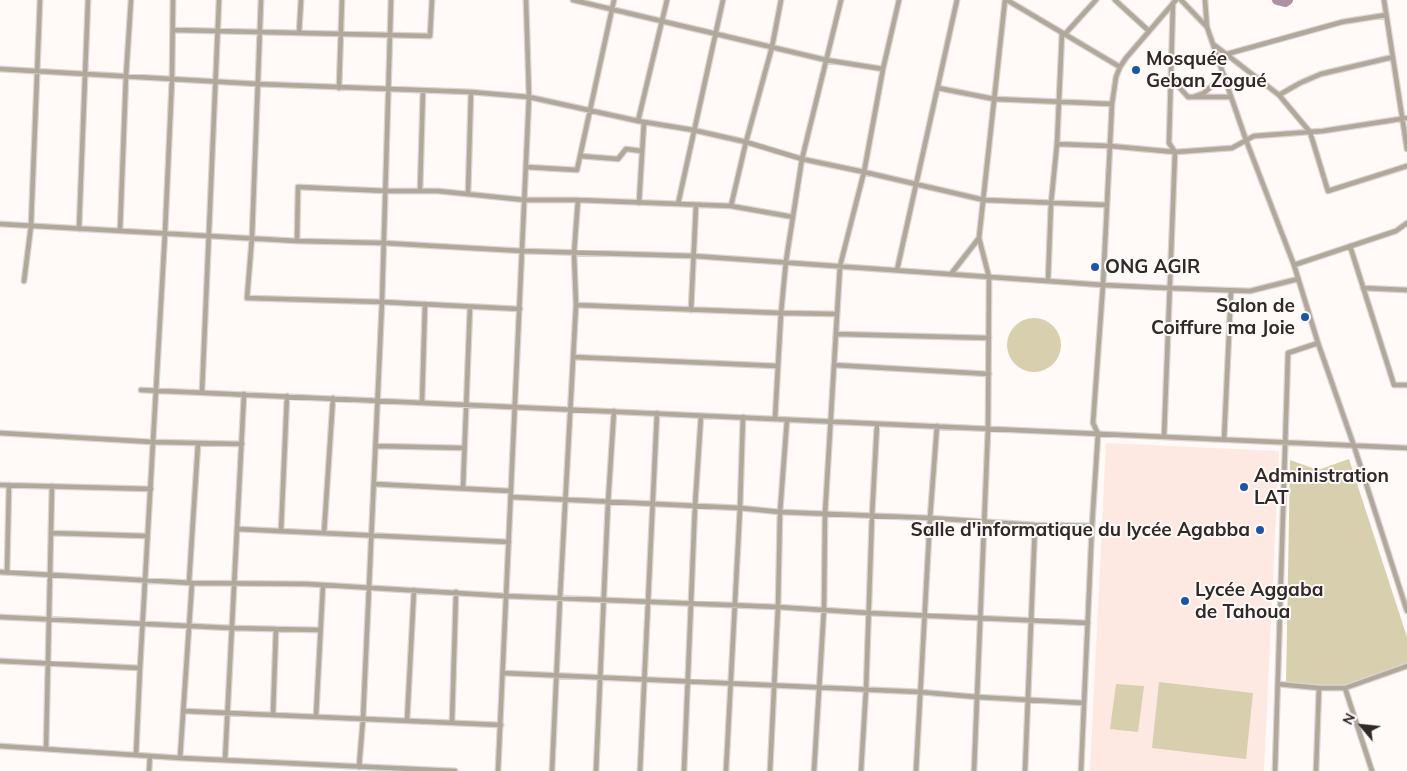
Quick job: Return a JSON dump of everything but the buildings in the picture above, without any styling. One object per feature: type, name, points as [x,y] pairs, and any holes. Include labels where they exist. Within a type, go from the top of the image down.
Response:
[{"type":"street","points":[[24,281],[31,226],[40,0]]},
{"type":"street","points":[[79,229],[88,0]]},
{"type":"street","points":[[120,231],[131,0]]},
{"type":"street","points":[[136,755],[165,233],[172,79],[173,0]]},
{"type":"street","points":[[202,392],[219,0]]},
{"type":"street","points":[[261,0],[252,237],[247,298],[520,309]]},
{"type":"street","points":[[299,33],[301,0]]},
{"type":"street","points":[[339,88],[342,0]]},
{"type":"street","points":[[359,766],[363,719],[378,401],[391,0]]},
{"type":"street","points":[[173,30],[430,36],[432,0]]},
{"type":"street","points":[[498,771],[529,97],[526,0]]},
{"type":"street","points":[[573,0],[826,60],[882,69]]},
{"type":"street","points":[[526,167],[577,170],[614,0]]},
{"type":"street","points":[[638,122],[667,0]]},
{"type":"street","points":[[678,204],[723,0]]},
{"type":"street","points":[[731,206],[772,47],[781,0]]},
{"type":"street","points":[[775,419],[780,314],[793,216],[802,159],[841,0]]},
{"type":"street","points":[[814,771],[824,609],[825,514],[840,266],[864,172],[882,69],[899,0]]},
{"type":"street","points":[[897,270],[957,0]]},
{"type":"street","points":[[974,771],[985,521],[989,374],[989,277],[979,238],[1006,0],[1120,67]]},
{"type":"street","points":[[1048,281],[1051,203],[1064,34],[1096,0]]},
{"type":"street","points":[[1115,0],[1149,31]]},
{"type":"street","points":[[1181,0],[1207,27]]},
{"type":"street","points":[[1205,0],[1207,27],[1212,43],[1230,97],[1294,265],[1407,611]]},
{"type":"street","points":[[1384,0],[1405,118],[1407,149]]},
{"type":"street","points":[[1081,771],[1098,434],[1093,423],[1103,285],[1112,104],[1116,77],[1120,67],[1174,2]]},
{"type":"street","points":[[1164,437],[1175,152],[1169,143],[1174,2]]},
{"type":"street","points":[[1227,54],[1342,22],[1386,15]]},
{"type":"street","points":[[1212,43],[1279,95],[1310,132],[1328,191],[1407,166]]},
{"type":"street","points":[[1279,95],[1321,74],[1393,58]]},
{"type":"street","points":[[0,69],[216,82],[471,92],[529,97],[638,122],[693,130],[746,142],[802,159],[984,200],[1107,206]]},
{"type":"street","points":[[1171,78],[1188,97],[1230,97]]},
{"type":"street","points":[[1193,97],[1204,93],[1216,82]]},
{"type":"street","points":[[938,88],[994,99],[1112,104]]},
{"type":"street","points":[[420,191],[424,91]]},
{"type":"street","points":[[468,194],[471,92]]},
{"type":"street","points":[[1057,144],[1110,146],[1175,152],[1232,148],[1254,136],[1310,132],[1405,118]]},
{"type":"street","points":[[638,202],[644,122]]},
{"type":"street","points":[[580,156],[618,160],[626,149],[642,151]]},
{"type":"street","points":[[297,241],[298,187],[420,191],[525,200],[578,200],[731,206],[793,216]]},
{"type":"street","points":[[552,771],[576,306],[574,253],[578,200]]},
{"type":"street","points":[[691,310],[696,205]]},
{"type":"street","points":[[1294,265],[1396,231],[1407,223]]},
{"type":"street","points":[[0,224],[297,241],[384,243],[522,251],[694,256],[786,261],[1103,285],[1231,291],[1250,291],[1298,279]]},
{"type":"street","points":[[951,274],[979,238]]},
{"type":"street","points":[[1350,246],[1394,385],[1407,385]]},
{"type":"street","points":[[1363,288],[1407,290]]},
{"type":"street","points":[[1224,440],[1231,291]]},
{"type":"street","points":[[422,403],[425,304]]},
{"type":"street","points":[[576,306],[780,314],[837,314]]},
{"type":"street","points":[[463,488],[470,307]]},
{"type":"street","points":[[836,334],[989,338]]},
{"type":"street","points":[[1275,771],[1288,353],[1318,343]]},
{"type":"street","points":[[573,357],[778,366]]},
{"type":"street","points":[[834,365],[989,374]]},
{"type":"street","points":[[141,390],[1407,448]]},
{"type":"street","points":[[225,760],[244,394]]},
{"type":"street","points":[[281,531],[287,396]]},
{"type":"street","points":[[324,533],[332,398]]},
{"type":"street","points":[[596,771],[603,600],[614,412]]},
{"type":"street","points":[[640,771],[657,414]]},
{"type":"street","points":[[684,771],[694,506],[701,416]]},
{"type":"street","points":[[726,771],[743,418]]},
{"type":"street","points":[[770,771],[778,607],[780,512],[787,420]]},
{"type":"street","points":[[861,771],[877,424]]},
{"type":"street","points":[[916,771],[937,426]]},
{"type":"street","points":[[0,433],[153,442],[242,444]]},
{"type":"street","points":[[180,758],[198,444]]},
{"type":"street","points":[[376,446],[464,448]]},
{"type":"street","points":[[0,484],[150,489]]},
{"type":"street","points":[[374,484],[511,491]]},
{"type":"street","points":[[7,572],[9,485]]},
{"type":"street","points":[[46,749],[52,486]]},
{"type":"street","points":[[511,498],[740,508],[780,512],[930,518],[1035,525],[1092,526]]},
{"type":"street","points":[[1025,771],[1035,525]]},
{"type":"street","points":[[237,529],[509,542]]},
{"type":"street","points":[[51,533],[147,536]]},
{"type":"street","points":[[0,572],[191,582],[323,585],[506,596],[824,609],[924,616],[1088,623]]},
{"type":"street","points":[[316,716],[323,585]]},
{"type":"street","points":[[407,721],[414,590]]},
{"type":"street","points":[[452,723],[456,592]]},
{"type":"street","points":[[0,617],[232,628],[320,630]]},
{"type":"street","points":[[273,714],[276,629]]},
{"type":"street","points":[[0,661],[140,668]]},
{"type":"street","points":[[1278,684],[1319,688],[1345,688],[1407,666]]},
{"type":"street","points":[[503,673],[920,692],[977,698],[1084,703]]},
{"type":"street","points":[[1316,771],[1319,688]]},
{"type":"street","points":[[1345,688],[1372,771]]},
{"type":"street","points":[[183,711],[500,726]]},
{"type":"street","points":[[0,746],[180,758],[454,771]]},
{"type":"street","points":[[149,771],[150,756]]},
{"type":"shaded area","points":[[1029,318],[1039,318],[1049,322],[1057,330],[1061,345],[1057,360],[1049,368],[1039,372],[1029,372],[1019,368],[1011,360],[1007,350],[1007,340],[1011,330],[1019,322]]},
{"type":"shaded area","name":"Lycée Aggaba de Tahoua","points":[[1106,443],[1279,451],[1264,771],[1090,771]]},
{"type":"shaded area","points":[[1349,459],[1407,637],[1407,666],[1348,687],[1286,685],[1290,460],[1318,470]]},
{"type":"shaded area","points":[[1159,682],[1253,693],[1246,759],[1152,748]]},
{"type":"shaded area","points":[[1116,684],[1144,686],[1138,732],[1110,729]]},
{"type":"waterway","points":[[1277,0],[1285,2],[1288,0]]},
{"type":"place","name":"Mosquée Geban Zogué","points":[[1136,70]]},
{"type":"place","name":"ONG AGIR","points":[[1095,267]]},
{"type":"place","name":"Salon de Coiffure ma Joie","points":[[1305,317]]},
{"type":"place","name":"Administration LAT","points":[[1244,487]]},
{"type":"place","name":"Salle d'informatique du lycée Agabba","points":[[1260,530]]},
{"type":"place","name":"Lycée Aggaba de Tahoua","points":[[1185,601]]}]
